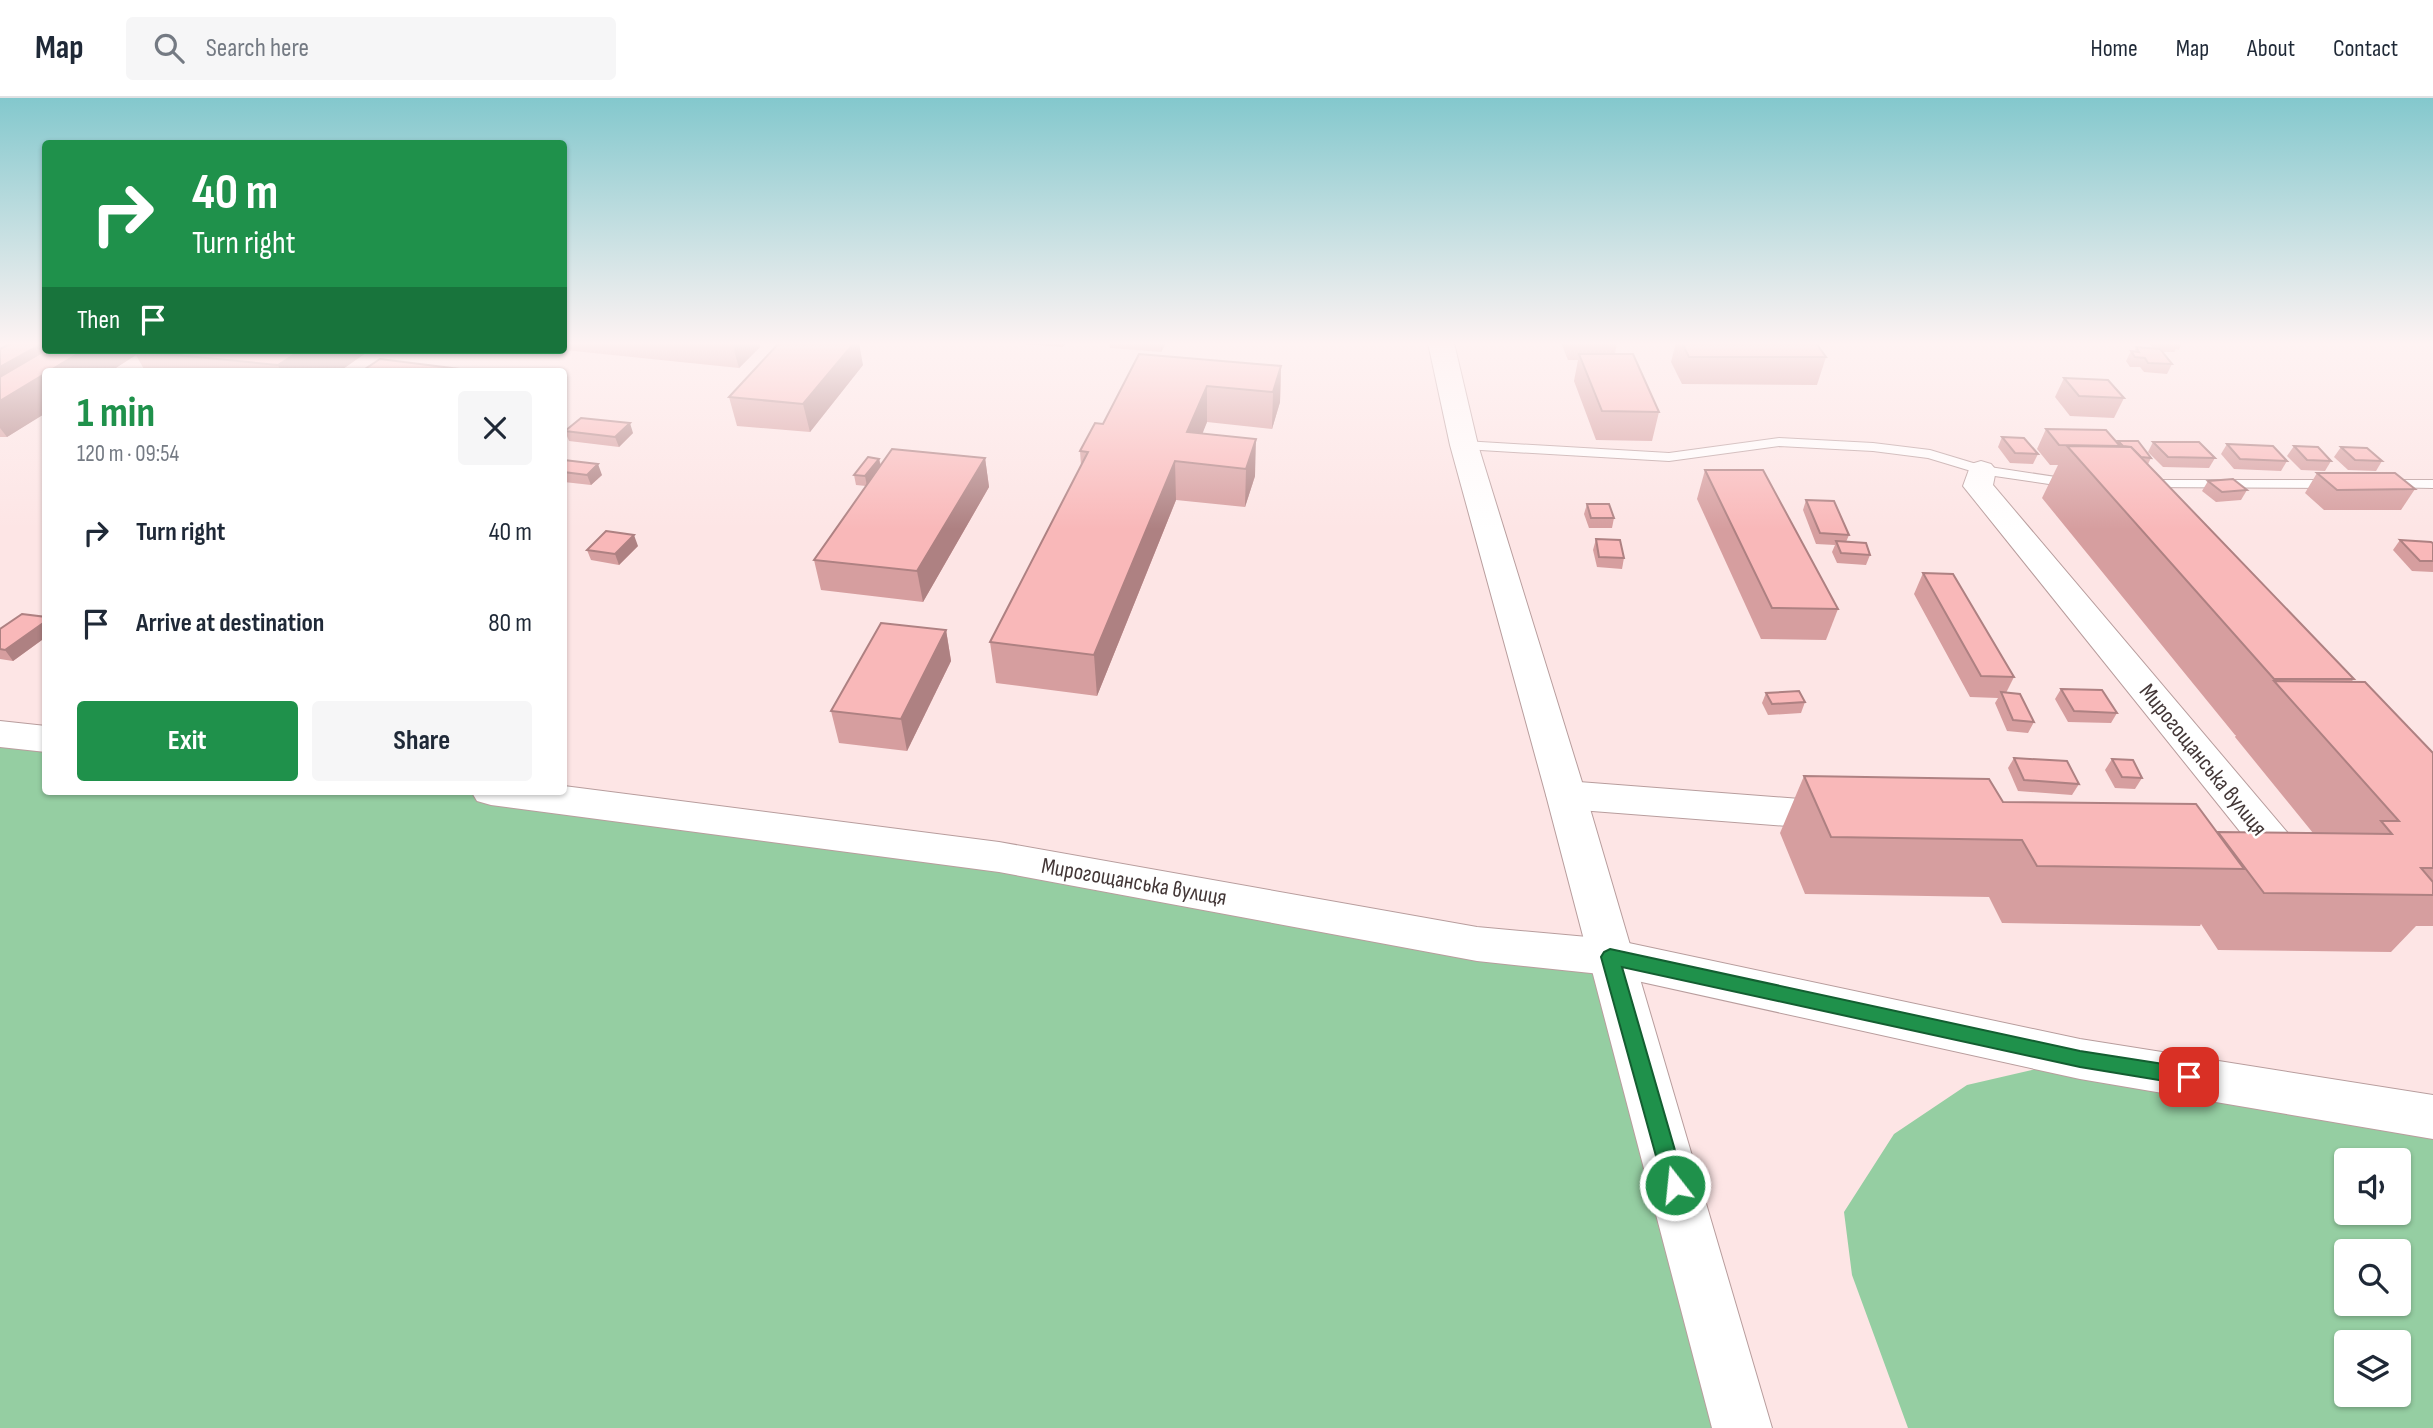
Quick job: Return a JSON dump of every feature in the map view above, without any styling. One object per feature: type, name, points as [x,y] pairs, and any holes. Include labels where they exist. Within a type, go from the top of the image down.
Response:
[{"type":"street","points":[[1455,405],[1464,445],[1566,795],[1742,1428]]},
{"type":"street","name":"Мирогощанська вулиця","points":[[1981,470],[1978,486],[2277,849],[2267,855],[2213,850]]},
{"type":"street","points":[[0,734],[42,739]]},
{"type":"street","name":"Мирогощанська вулиця","points":[[522,795],[999,857],[1477,944],[1610,957],[2080,1059],[2433,1117]]},
{"type":"street","points":[[1566,795],[1875,819]]},
{"type":"lane","points":[[1464,445],[1669,457],[1779,442],[1873,447],[1930,454],[1981,470],[2066,484],[2093,484]]},
{"type":"lane","points":[[2120,484],[2433,484]]},
{"type":"green space","points":[[0,734],[42,739],[42,795],[518,795],[1610,957],[1742,1428],[0,1428]]},
{"type":"green space","points":[[2080,1059],[2433,1117],[2433,1428],[1908,1428],[1852,1275],[1844,1212],[1894,1134],[1967,1085]]},
{"type":"building","points":[[1113,405],[1199,405],[1187,432],[1256,439],[1246,469],[1175,461],[1094,655],[990,642],[1088,452],[1080,451],[1095,423],[1103,424]]},
{"type":"building","points":[[1600,405],[1656,405],[1659,412],[1602,411]]},
{"type":"building","points":[[581,418],[630,423],[615,437],[567,429]]},
{"type":"building","points":[[2046,429],[2106,430],[2120,446],[2059,445]]},
{"type":"building","points":[[2002,437],[2024,438],[2038,454],[2015,453]]},
{"type":"building","points":[[2118,441],[2138,441],[2151,458],[2141,457],[2131,447],[2123,446]]},
{"type":"building","points":[[2153,442],[2199,442],[2215,458],[2168,457]]},
{"type":"building","points":[[2227,444],[2273,446],[2287,461],[2240,459]]},
{"type":"building","points":[[2067,446],[2131,447],[2354,679],[2274,679]]},
{"type":"building","points":[[2294,446],[2318,447],[2331,461],[2307,460]]},
{"type":"building","points":[[2341,447],[2367,448],[2382,461],[2355,460]]},
{"type":"building","points":[[892,449],[985,458],[917,571],[814,560]]},
{"type":"building","points":[[868,457],[879,459],[865,476],[854,475]]},
{"type":"building","points":[[567,460],[598,464],[587,475],[567,472]]},
{"type":"building","points":[[1705,470],[1763,470],[1838,609],[1772,608]]},
{"type":"building","points":[[2317,473],[2395,473],[2415,489],[2337,490]]},
{"type":"building","points":[[2233,479],[2247,490],[2222,492],[2208,481]]},
{"type":"building","points":[[1806,500],[1834,501],[1849,535],[1820,533]]},
{"type":"building","points":[[1587,504],[1609,504],[1614,518],[1591,518]]},
{"type":"building","points":[[606,531],[634,535],[615,554],[587,550]]},
{"type":"building","points":[[1596,539],[1620,540],[1624,558],[1599,557]]},
{"type":"building","points":[[2400,540],[2433,543],[2433,561],[2420,561]]},
{"type":"building","points":[[1836,541],[1866,543],[1870,555],[1841,553]]},
{"type":"building","points":[[1923,573],[1953,574],[2014,677],[1981,676]]},
{"type":"building","points":[[22,614],[42,616],[42,624],[5,650],[0,649],[0,629]]},
{"type":"building","points":[[881,623],[946,630],[901,719],[831,711]]},
{"type":"building","points":[[2274,681],[2365,682],[2433,753],[2433,868],[2421,868],[2433,882],[2433,895],[2264,893],[2218,832],[2392,834],[2381,821],[2399,821]]},
{"type":"building","points":[[2061,689],[2102,690],[2117,713],[2074,711]]},
{"type":"building","points":[[1799,691],[1805,702],[1772,704],[1766,693]]},
{"type":"building","points":[[2001,692],[2020,694],[2034,722],[2013,720]]},
{"type":"building","points":[[2014,758],[2067,761],[2079,784],[2024,780]]},
{"type":"building","points":[[2112,759],[2133,760],[2142,778],[2122,777]]},
{"type":"building","points":[[1804,776],[1989,779],[2003,802],[2196,804],[2244,869],[2037,866],[2022,840],[1831,837]]},
{"type":"route","points":[[1675,1185],[1610,957],[2080,1059],[2189,1077]]}]
